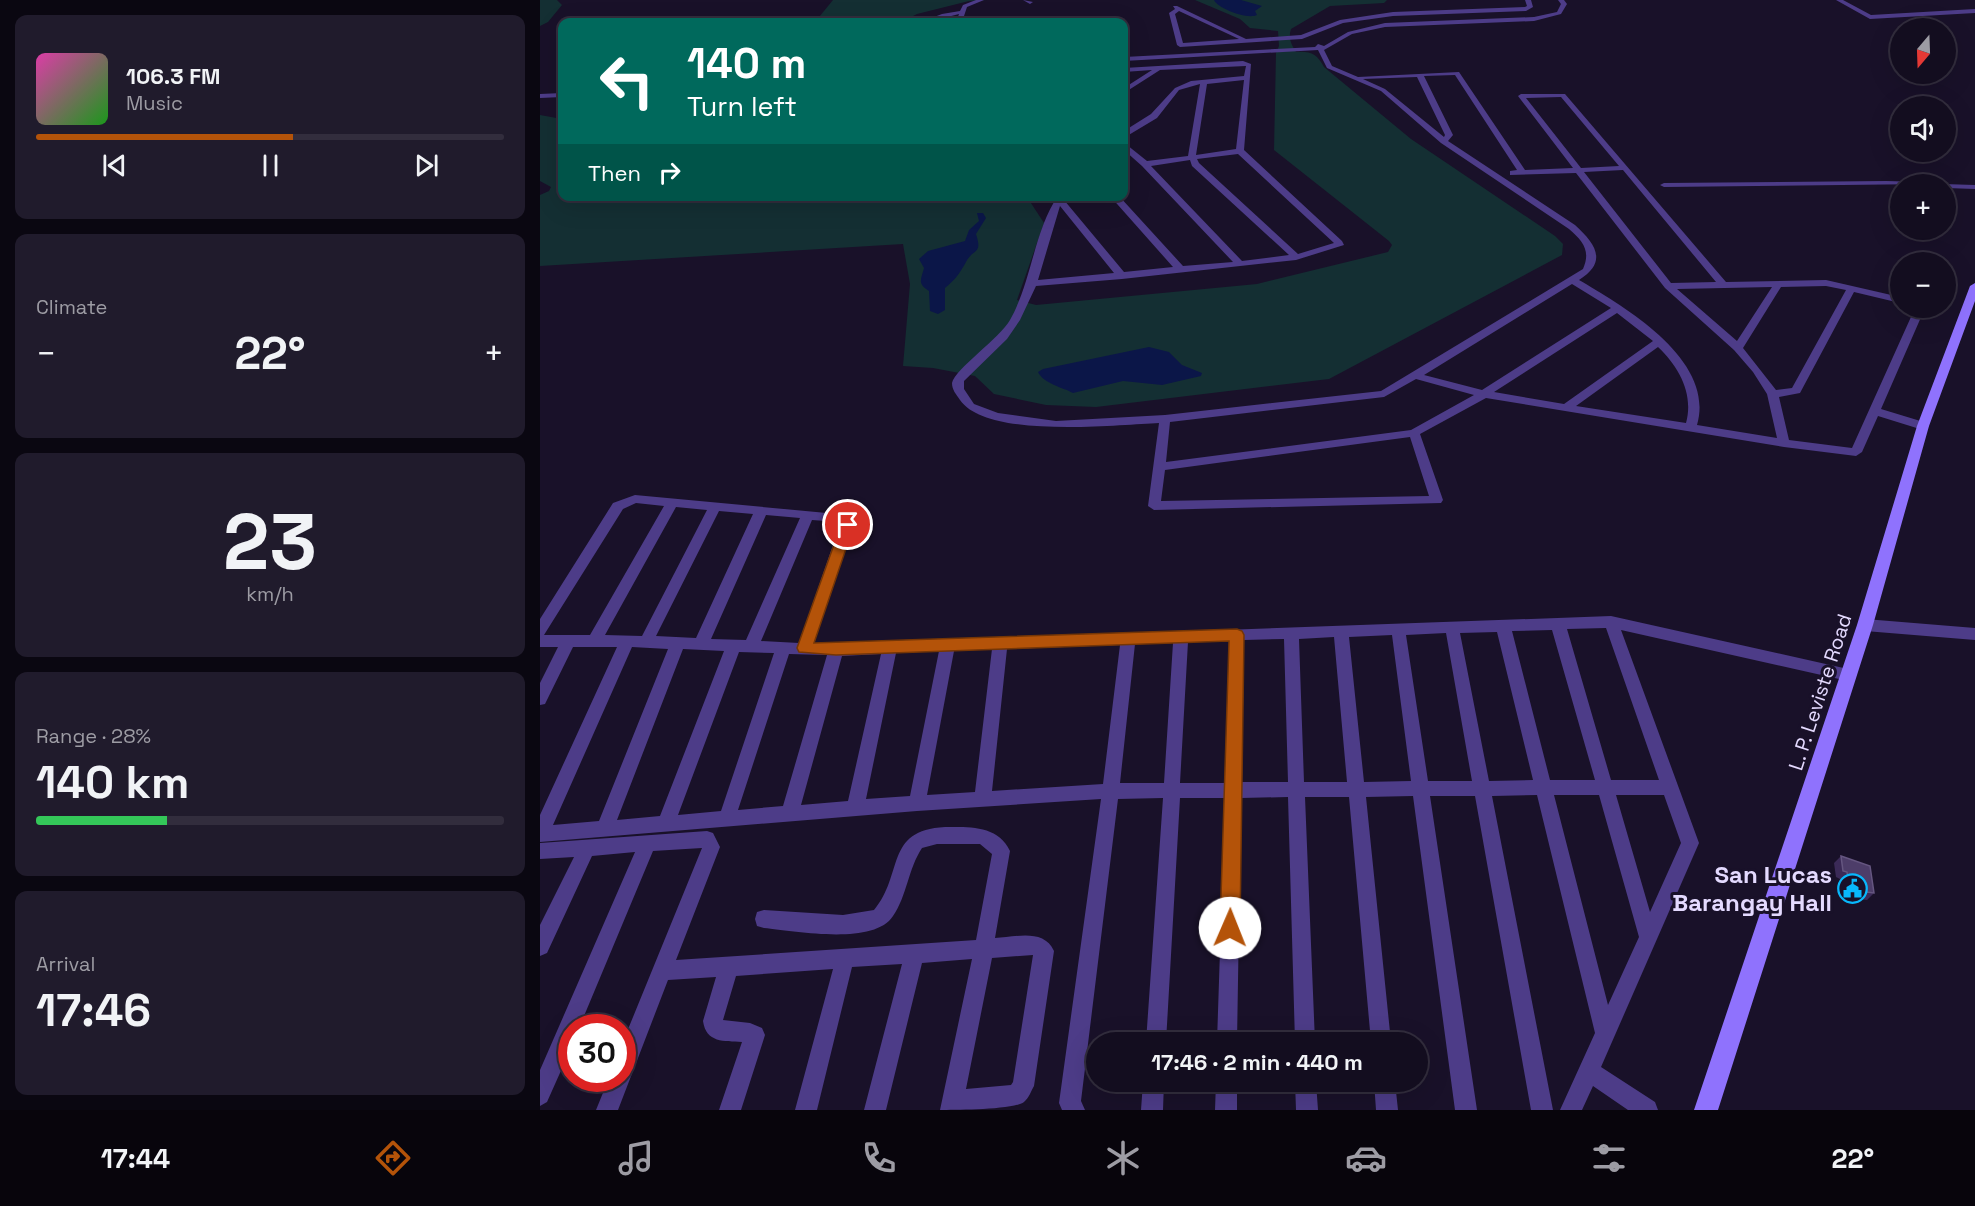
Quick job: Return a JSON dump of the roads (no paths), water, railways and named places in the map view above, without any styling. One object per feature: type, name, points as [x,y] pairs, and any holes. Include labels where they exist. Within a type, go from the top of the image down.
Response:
[{"type":"main road","name":"L. P. Leviste Road","points":[[1706,1110],[1865,625],[1923,426],[1975,286]]},
{"type":"street","points":[[961,18],[965,6],[981,0]]},
{"type":"street","points":[[1358,11],[1407,8],[1524,9],[1530,7],[1528,0]]},
{"type":"street","points":[[1128,61],[1321,50],[1341,33],[1372,25],[1543,14],[1557,8],[1553,0]]},
{"type":"street","points":[[1128,61],[1321,50],[1350,33],[1384,25],[1506,21],[1549,16],[1559,13],[1563,8],[1564,4],[1561,0]]},
{"type":"street","points":[[1839,0],[1870,16],[1975,11]]},
{"type":"street","points":[[1940,5],[1975,4]]},
{"type":"street","points":[[1247,42],[1177,8],[1172,13],[1180,45],[1247,42],[1302,37],[1342,21],[1407,8]]},
{"type":"street","points":[[935,18],[964,12]]},
{"type":"street","points":[[1342,21],[1340,15],[1345,12]]},
{"type":"street","points":[[1920,14],[1929,18]]},
{"type":"street","points":[[1060,201],[1053,210],[1032,283],[1015,320],[1003,337],[958,381],[958,389],[970,406],[996,416],[1056,425],[1165,419],[1384,394],[1587,271],[1592,260],[1592,249],[1572,227],[1444,141],[1383,90],[1329,67],[1321,50]]},
{"type":"street","points":[[1128,70],[1243,63],[1249,65],[1240,151]]},
{"type":"street","points":[[1128,89],[1159,68]]},
{"type":"street","points":[[1353,77],[1457,73],[1522,172]]},
{"type":"street","points":[[1419,74],[1449,135],[1444,141]]},
{"type":"street","points":[[1128,132],[1154,116],[1177,89],[1191,83],[1248,78]]},
{"type":"street","points":[[1204,81],[1192,156],[1195,164],[1296,256]]},
{"type":"street","points":[[540,95],[558,94]]},
{"type":"street","points":[[1723,284],[1563,95],[1521,96],[1668,286],[1738,348],[1757,370],[1773,394],[1784,443]]},
{"type":"street","points":[[1128,150],[1145,164],[1240,264]]},
{"type":"street","points":[[1032,283],[1240,264],[1336,248],[1339,244],[1240,151],[1145,164]]},
{"type":"street","points":[[1493,174],[1624,168]]},
{"type":"street","points":[[1664,185],[1890,183]]},
{"type":"street","points":[[1956,186],[1975,187]]},
{"type":"street","points":[[1064,201],[1122,276]]},
{"type":"street","points":[[1119,201],[1181,270]]},
{"type":"street","points":[[1573,281],[1618,308],[1675,358],[1690,380],[1695,407],[1690,428]]},
{"type":"street","points":[[1738,348],[1779,283]]},
{"type":"street","points":[[1668,286],[1826,283],[1890,298]]},
{"type":"street","points":[[1773,394],[1796,391],[1852,288]]},
{"type":"street","points":[[1159,467],[1414,433],[1484,394],[1618,308]]},
{"type":"street","points":[[1416,376],[1484,394],[1784,443],[1856,452],[1916,318]]},
{"type":"street","points":[[1567,407],[1658,342]]},
{"type":"street","points":[[1874,411],[1923,426]]},
{"type":"street","points":[[1165,419],[1154,506],[1437,500],[1414,433]]},
{"type":"street","points":[[540,631],[618,506],[634,499],[843,518],[848,525],[804,648]]},
{"type":"street","points":[[594,641],[672,502]]},
{"type":"street","points":[[646,642],[716,506]]},
{"type":"street","points":[[701,644],[761,512]]},
{"type":"street","points":[[751,646],[808,514]]},
{"type":"street","points":[[1571,1110],[1690,843],[1611,622]]},
{"type":"street","points":[[540,641],[627,641],[836,650],[1611,622],[1848,675]]},
{"type":"street","points":[[1558,624],[1648,937]]},
{"type":"street","points":[[1865,625],[1975,634]]},
{"type":"street","points":[[1503,626],[1605,1033]]},
{"type":"street","points":[[1452,627],[1542,1110]]},
{"type":"street","points":[[1398,629],[1466,1110]]},
{"type":"street","points":[[1341,632],[1380,1032]]},
{"type":"street","points":[[1291,633],[1305,1032]]},
{"type":"street","points":[[1227,1032],[1237,635]]},
{"type":"street","points":[[1157,1032],[1181,637]]},
{"type":"street","points":[[1074,1110],[1070,1103],[1112,791],[1128,639]]},
{"type":"street","points":[[540,699],[568,641]]},
{"type":"street","points":[[627,641],[540,834],[917,803],[1112,791],[1670,787]]},
{"type":"street","points":[[605,828],[678,643]]},
{"type":"street","points":[[983,799],[1000,644]]},
{"type":"street","points":[[666,824],[734,645]]},
{"type":"street","points":[[917,803],[948,645]]},
{"type":"street","points":[[727,818],[784,647]]},
{"type":"street","points":[[855,809],[891,648]]},
{"type":"street","points":[[790,813],[836,650]]},
{"type":"street","points":[[662,970],[914,954],[984,949],[1036,945],[1044,951],[1023,1086],[1016,1095],[952,1105],[984,949],[1001,851],[983,836],[922,838],[911,847],[892,902],[880,917],[858,925],[764,920]]},
{"type":"street","points":[[540,851],[707,839],[711,842],[711,847],[636,1036]]},
{"type":"street","points":[[540,1095],[648,843]]},
{"type":"street","points":[[540,946],[587,848]]},
{"type":"street","points":[[875,1110],[914,954]]},
{"type":"street","points":[[806,1110],[845,958]]},
{"type":"street","points":[[729,966],[713,1021],[714,1027],[717,1030],[755,1035],[730,1110]]},
{"type":"street","points":[[1589,1071],[1647,1110]]},
{"type":"street","points":[[607,1110],[614,1092]]},
{"type":"street","points":[[1152,1110],[1153,1092]]},
{"type":"street","points":[[1226,1110],[1227,1092]]},
{"type":"street","points":[[1306,1092],[1307,1110]]},
{"type":"street","points":[[1386,1092],[1388,1110]]},
{"type":"place","name":"San Lucas Barangay Hall","points":[[1853,888]]}]
